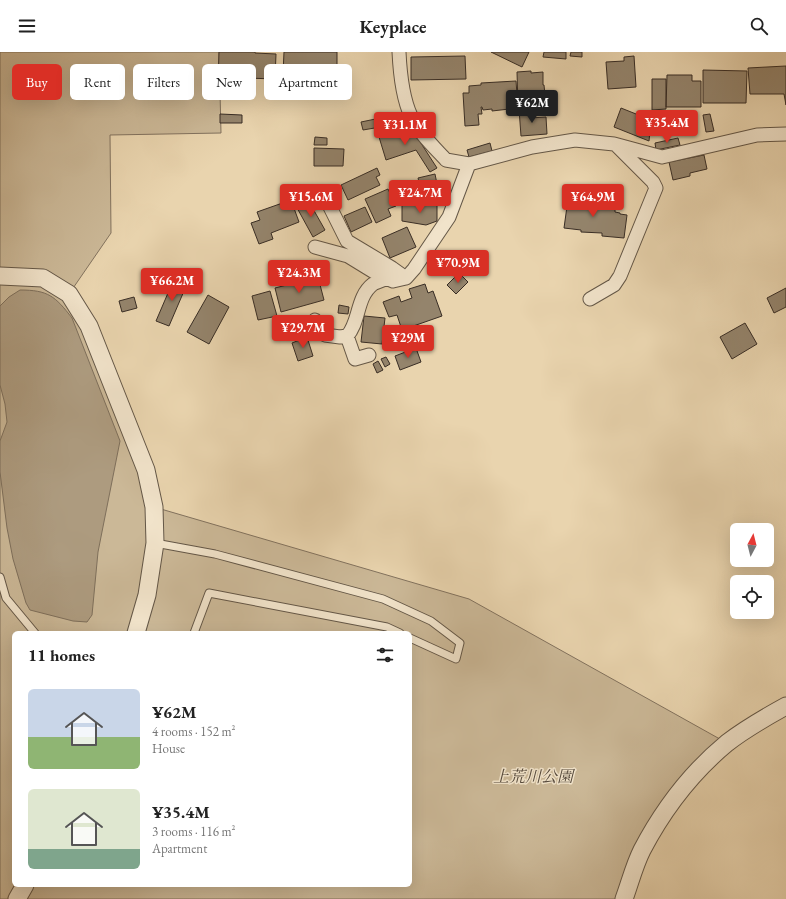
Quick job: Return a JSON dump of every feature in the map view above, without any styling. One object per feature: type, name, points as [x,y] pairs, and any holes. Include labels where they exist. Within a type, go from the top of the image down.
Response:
[{"type":"street","points":[[399,52],[406,102],[411,117],[425,137],[446,160],[469,164],[532,147],[575,140],[614,144],[662,157],[757,135],[786,134]]},
{"type":"street","points":[[590,299],[614,285],[620,276],[656,188],[653,182],[614,144]]},
{"type":"street","points":[[315,247],[348,256],[379,275],[393,280],[406,278],[414,269],[449,217],[469,164]]},
{"type":"street","points":[[324,195],[347,241],[406,278]]},
{"type":"street","points":[[0,276],[43,278],[69,294],[89,326],[146,470],[154,507],[154,543],[147,594],[137,631]]},
{"type":"street","points":[[315,320],[325,335],[340,337],[347,336],[353,330],[359,305],[364,295],[373,285],[388,278]]},
{"type":"street","points":[[347,336],[355,359],[369,355]]},
{"type":"street","points":[[624,899],[642,851],[666,810],[694,774],[727,743],[786,706]]},
{"type":"street","points":[[17,899],[24,887]]},
{"type":"lane","points":[[154,543],[215,554],[383,599],[431,622],[460,643],[456,659],[412,639]]},
{"type":"lane","points":[[0,577],[6,598],[33,631]]},
{"type":"lane","points":[[195,631],[209,593],[387,627],[396,631]]},
{"type":"green space","name":"上荒川公園","points":[[0,52],[219,52],[219,64],[202,64],[202,100],[220,100],[221,133],[110,135],[111,233],[69,294],[154,507],[469,599],[727,743],[694,774],[624,899],[0,899]]},
{"type":"shaded area","points":[[20,290],[38,291],[50,296],[61,304],[72,318],[120,441],[98,552],[92,615],[87,622],[73,621],[30,610],[26,603],[13,559],[7,528],[0,472],[0,441],[7,422],[5,404],[0,385],[0,306],[9,297]]},
{"type":"building","points":[[219,52],[255,52],[276,54],[276,64],[264,64],[264,79],[256,78],[256,64],[219,64]]},
{"type":"building","points":[[284,52],[337,52],[337,64],[283,64]]},
{"type":"building","points":[[491,52],[529,52],[522,67]]},
{"type":"building","points":[[544,52],[566,52],[566,59],[543,57]]},
{"type":"building","points":[[571,52],[582,52],[582,57],[570,56]]},
{"type":"building","points":[[465,56],[466,79],[411,80],[411,57]]},
{"type":"building","points":[[634,56],[636,87],[608,89],[606,62],[624,61],[624,57]]},
{"type":"building","points":[[786,66],[786,105],[784,94],[750,94],[748,68]]},
{"type":"building","points":[[703,70],[747,71],[746,103],[703,103]]},
{"type":"building","points":[[531,71],[531,73],[543,72],[543,85],[545,95],[547,95],[547,106],[518,105],[517,72]]},
{"type":"building","points":[[667,75],[692,75],[692,81],[701,81],[701,107],[666,107]]},
{"type":"building","points":[[652,79],[666,79],[666,109],[652,110]]},
{"type":"building","points":[[516,81],[518,108],[492,111],[492,109],[483,110],[481,107],[482,114],[478,114],[479,125],[465,126],[463,93],[469,93],[469,86],[481,85],[481,83]]},
{"type":"building","points":[[621,108],[651,120],[649,141],[614,127]]},
{"type":"building","points":[[519,109],[529,109],[530,118],[546,117],[547,134],[521,136]]},
{"type":"building","points":[[220,114],[242,115],[242,123],[220,123]]},
{"type":"building","points":[[710,114],[714,131],[706,132],[703,115]]},
{"type":"building","points":[[390,116],[392,125],[363,130],[361,122]]},
{"type":"building","points":[[409,127],[412,136],[415,134],[437,168],[430,172],[416,150],[386,160],[379,137]]},
{"type":"building","points":[[315,137],[327,138],[327,145],[314,145]]},
{"type":"building","points":[[678,138],[680,145],[656,150],[655,143]]},
{"type":"building","points":[[490,143],[492,151],[469,157],[467,150]]},
{"type":"building","points":[[314,148],[344,149],[343,166],[314,166]]},
{"type":"building","points":[[704,155],[707,169],[690,173],[690,176],[673,180],[669,162]]},
{"type":"building","points":[[377,168],[380,175],[376,177],[380,185],[348,200],[341,185]]},
{"type":"building","points":[[435,174],[439,194],[423,198],[418,178]]},
{"type":"building","points":[[388,189],[396,206],[388,209],[391,216],[376,223],[365,199]]},
{"type":"building","points":[[569,192],[590,195],[588,205],[606,209],[606,207],[615,208],[615,212],[627,215],[624,238],[602,236],[602,233],[581,232],[581,230],[564,228]]},
{"type":"building","points":[[291,200],[299,222],[271,233],[273,239],[259,244],[251,223],[260,220],[257,212]]},
{"type":"building","points":[[308,200],[325,230],[313,237],[296,206]]},
{"type":"building","points":[[402,204],[437,204],[437,221],[426,225],[402,221]]},
{"type":"building","points":[[365,207],[372,222],[351,232],[344,216]]},
{"type":"building","points":[[407,227],[416,247],[390,258],[382,238]]},
{"type":"building","points":[[459,273],[468,282],[456,294],[447,285]]},
{"type":"building","points":[[318,277],[324,300],[281,312],[275,288]]},
{"type":"building","points":[[174,279],[187,284],[169,326],[156,321]]},
{"type":"building","points":[[425,284],[428,293],[433,291],[442,316],[402,330],[397,315],[389,317],[383,302],[399,296],[401,302],[412,298],[409,289]]},
{"type":"building","points":[[786,288],[786,307],[774,313],[767,298]]},
{"type":"building","points":[[270,291],[277,316],[258,320],[252,296]]},
{"type":"building","points":[[208,295],[229,307],[209,344],[187,332]]},
{"type":"building","points":[[134,297],[137,308],[122,312],[119,301]]},
{"type":"building","points":[[339,305],[349,307],[348,314],[338,313]]},
{"type":"building","points":[[364,316],[385,318],[382,344],[361,342]]},
{"type":"building","points":[[745,323],[757,344],[732,359],[720,337]]},
{"type":"building","points":[[307,337],[313,356],[298,361],[292,343]]},
{"type":"building","points":[[416,348],[421,362],[400,370],[395,356]]},
{"type":"building","points":[[386,357],[390,364],[385,367],[381,359]]},
{"type":"building","points":[[378,361],[383,370],[377,373],[373,364]]}]
